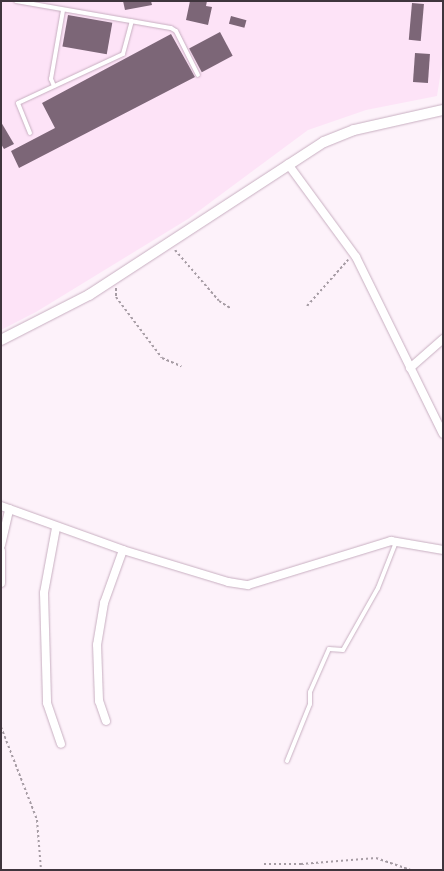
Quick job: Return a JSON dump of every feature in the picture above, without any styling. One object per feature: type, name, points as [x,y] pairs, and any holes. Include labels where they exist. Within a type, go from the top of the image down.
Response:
[{"type":"main road","points":[[1,340],[89,295],[324,142],[354,130],[443,110]]},
{"type":"street","points":[[288,164],[354,255],[443,434]]},
{"type":"street","points":[[410,368],[443,339]]},
{"type":"street","points":[[1,545],[5,508],[56,528],[124,550],[228,582],[248,584],[396,542],[443,550]]},
{"type":"street","points":[[56,528],[44,593],[47,702],[61,744]]},
{"type":"street","points":[[106,721],[100,701],[97,646],[104,603],[124,550]]},
{"type":"street","points":[[1,551],[1,583]]},
{"type":"lane","points":[[16,1],[132,21],[176,31],[198,75]]},
{"type":"lane","points":[[54,86],[51,79],[64,10]]},
{"type":"lane","points":[[30,133],[17,107],[18,103],[123,54],[132,21]]},
{"type":"lane","points":[[287,761],[310,704],[310,692],[329,649],[343,650],[378,588],[396,542]]},
{"type":"path","points":[[169,242],[219,301],[230,308]]},
{"type":"path","points":[[307,306],[340,266],[354,255]]},
{"type":"path","points":[[116,278],[116,297],[162,358],[181,366]]},
{"type":"path","points":[[1,727],[37,820],[41,870]]},
{"type":"path","points":[[264,864],[301,864],[376,858],[410,870]]},
{"type":"shaded area","points":[[1,1],[443,1],[443,58],[437,96],[366,110],[308,130],[188,219],[36,312],[1,330]]},
{"type":"building","points":[[123,1],[151,1],[152,5],[125,10]]},
{"type":"building","points":[[190,1],[207,1],[206,6],[212,7],[208,25],[186,20]]},
{"type":"building","points":[[412,3],[424,4],[421,41],[409,40]]},
{"type":"building","points":[[68,15],[112,23],[107,54],[62,47]]},
{"type":"building","points":[[231,16],[246,20],[244,28],[229,24]]},
{"type":"building","points":[[220,32],[233,56],[202,72],[189,48]]},
{"type":"building","points":[[171,34],[195,77],[19,168],[11,151],[55,128],[42,103]]},
{"type":"building","points":[[415,53],[430,54],[428,83],[413,82]]},
{"type":"building","points":[[1,122],[14,144],[4,149],[1,144]]}]
